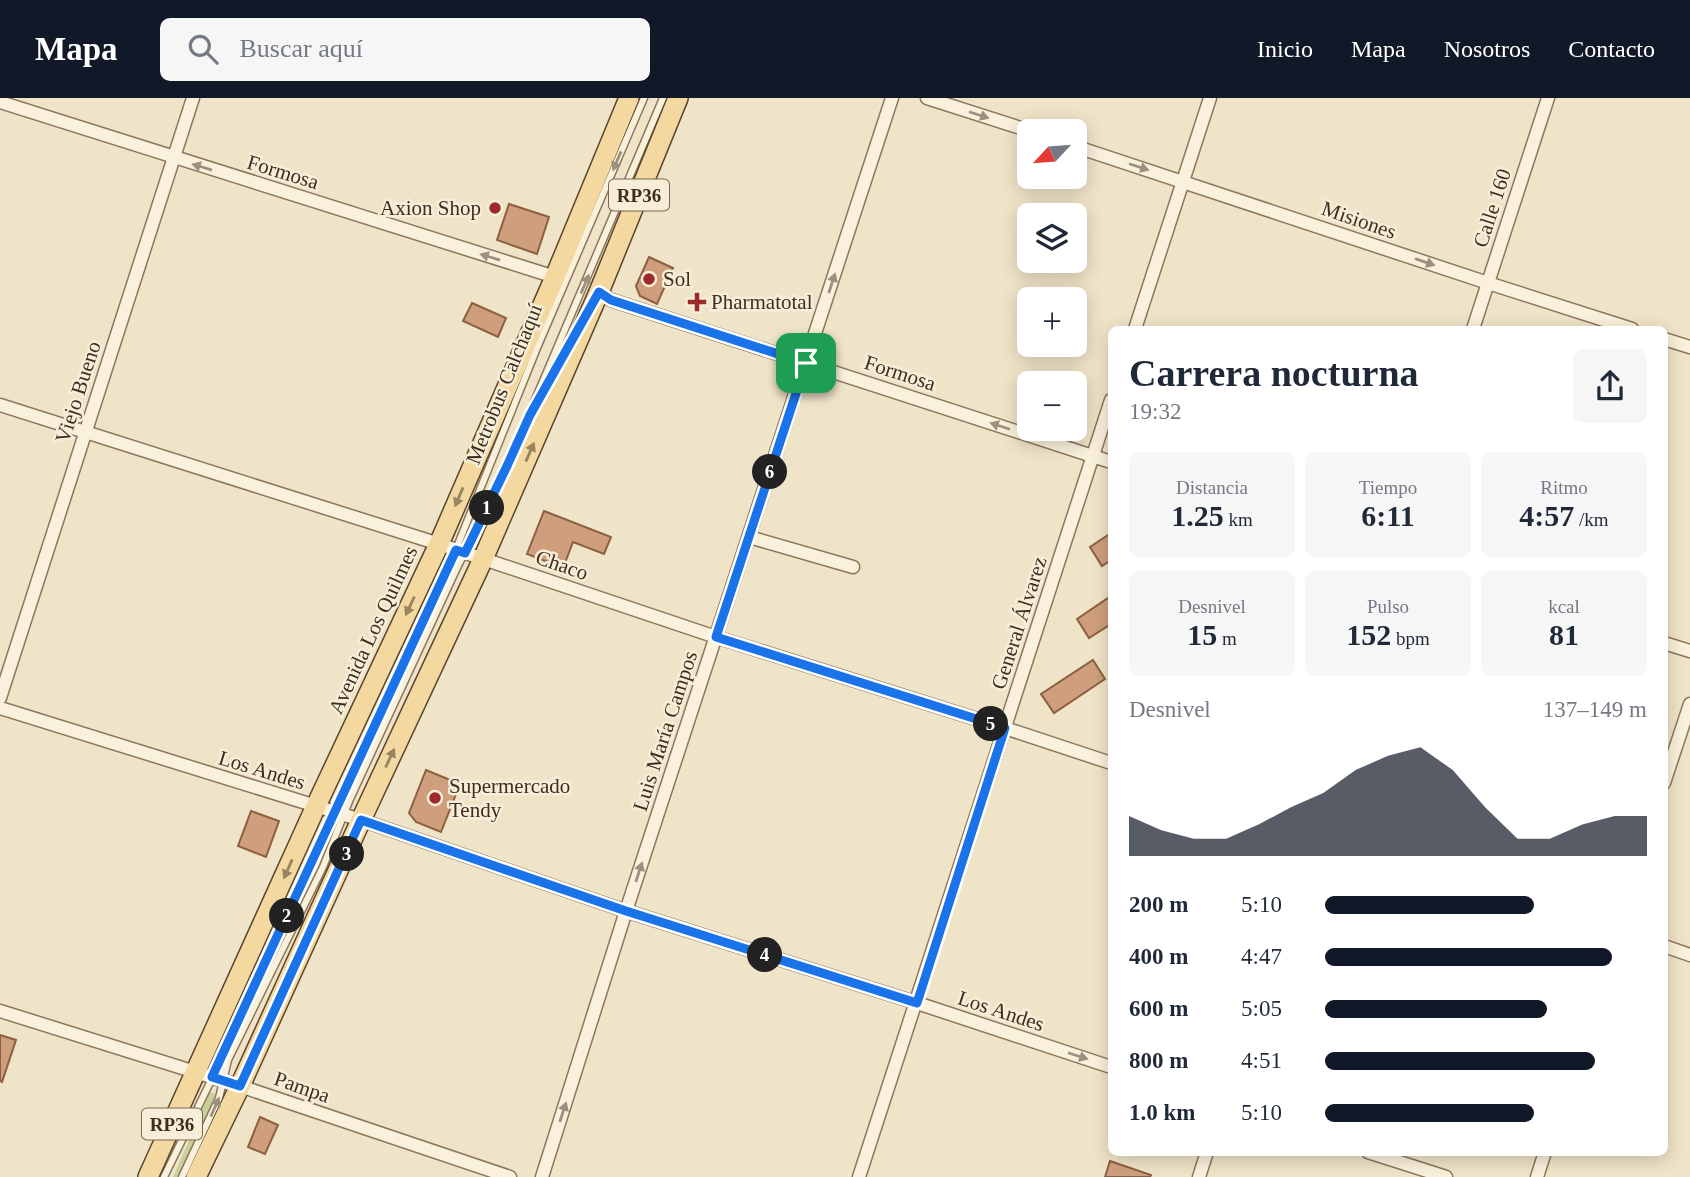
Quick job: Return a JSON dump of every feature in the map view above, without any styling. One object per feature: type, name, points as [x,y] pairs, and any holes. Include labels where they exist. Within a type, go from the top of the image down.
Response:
[{"type":"main road","name":"Avenida Los Quilmes","points":[[196,1177],[218,1079],[461,552],[555,277],[629,98]]},
{"type":"main road","name":"Avenida Los Quilmes","points":[[148,1177],[218,1079],[461,552],[599,292],[678,98]]},
{"type":"street","name":"Viejo Bueno","points":[[0,698],[193,98]]},
{"type":"street","name":"Luis María Campos","points":[[542,1177],[626,911],[892,98]]},
{"type":"street","points":[[927,98],[1017,127]]},
{"type":"street","points":[[1136,326],[1210,98]]},
{"type":"street","name":"Calle 160","points":[[1474,326],[1548,98]]},
{"type":"street","name":"Formosa","points":[[0,102],[555,277]]},
{"type":"street","name":"Misiones","points":[[1087,150],[1622,326]]},
{"type":"street","name":"Formosa","points":[[599,292],[611,300],[1108,461]]},
{"type":"street","points":[[1668,340],[1690,347]]},
{"type":"street","name":"Chaco","points":[[0,405],[1108,762]]},
{"type":"street","name":"General Álvarez","points":[[859,1177],[1108,409]]},
{"type":"street","points":[[749,537],[853,567]]},
{"type":"street","points":[[1668,644],[1690,651]]},
{"type":"street","points":[[1668,771],[1690,704]]},
{"type":"street","name":"Los Andes","points":[[0,708],[339,813],[626,911],[1108,1066]]},
{"type":"street","points":[[1668,947],[1690,954]]},
{"type":"street","name":"Pampa","points":[[0,1011],[218,1079],[510,1177]]},
{"type":"street","points":[[1199,1177],[1206,1156]]},
{"type":"street","points":[[1380,1156],[1446,1177]]},
{"type":"street","points":[[1537,1177],[1544,1156]]},
{"type":"lane","name":"Metrobus Calchaquí","points":[[461,552],[537,348],[644,98]]},
{"type":"lane","name":"Metrobus Calchaquí","points":[[461,552],[507,466],[530,415],[663,98]]},
{"type":"lane","name":"Metrobus Calchaquí","points":[[530,415],[599,292]]},
{"type":"lane","points":[[164,1177],[218,1079]]},
{"type":"lane","points":[[182,1177],[219,1098],[218,1079]]},
{"type":"green space","points":[[210,1092],[217,1095],[178,1177],[173,1177]]},
{"type":"building","points":[[509,204],[549,217],[537,254],[497,240]]},
{"type":"building","points":[[649,257],[673,268],[657,304],[640,296],[636,286]]},
{"type":"building","points":[[472,303],[506,318],[498,337],[463,321]]},
{"type":"building","points":[[544,511],[611,537],[604,554],[573,542],[563,568],[527,554]]},
{"type":"building","points":[[1108,535],[1108,562],[1102,566],[1090,547]]},
{"type":"building","points":[[1108,598],[1108,626],[1089,638],[1077,619]]},
{"type":"building","points":[[1093,660],[1105,679],[1054,713],[1041,694]]},
{"type":"building","name":"Supermercado Tendy","points":[[426,770],[460,784],[441,832],[416,822],[409,813]]},
{"type":"building","points":[[251,811],[279,821],[266,857],[238,846]]},
{"type":"building","points":[[0,1035],[16,1040],[2,1082],[0,1081]]},
{"type":"building","points":[[260,1117],[278,1125],[265,1154],[248,1147]]},
{"type":"building","points":[[1110,1161],[1151,1175],[1105,1177]]},
{"type":"place","name":"Axion Shop","points":[[495,208]]},
{"type":"place","name":"Sol","points":[[649,279]]},
{"type":"place","name":"Pharmatotal","points":[[697,302]]},
{"type":"place","name":"Supermercado Tendy","points":[[435,798]]},
{"type":"route","points":[[599,292],[611,300],[806,363],[716,637],[1005,728],[917,1003],[626,911],[361,820],[240,1086],[212,1077],[456,550],[465,553],[530,415],[599,292]]}]
